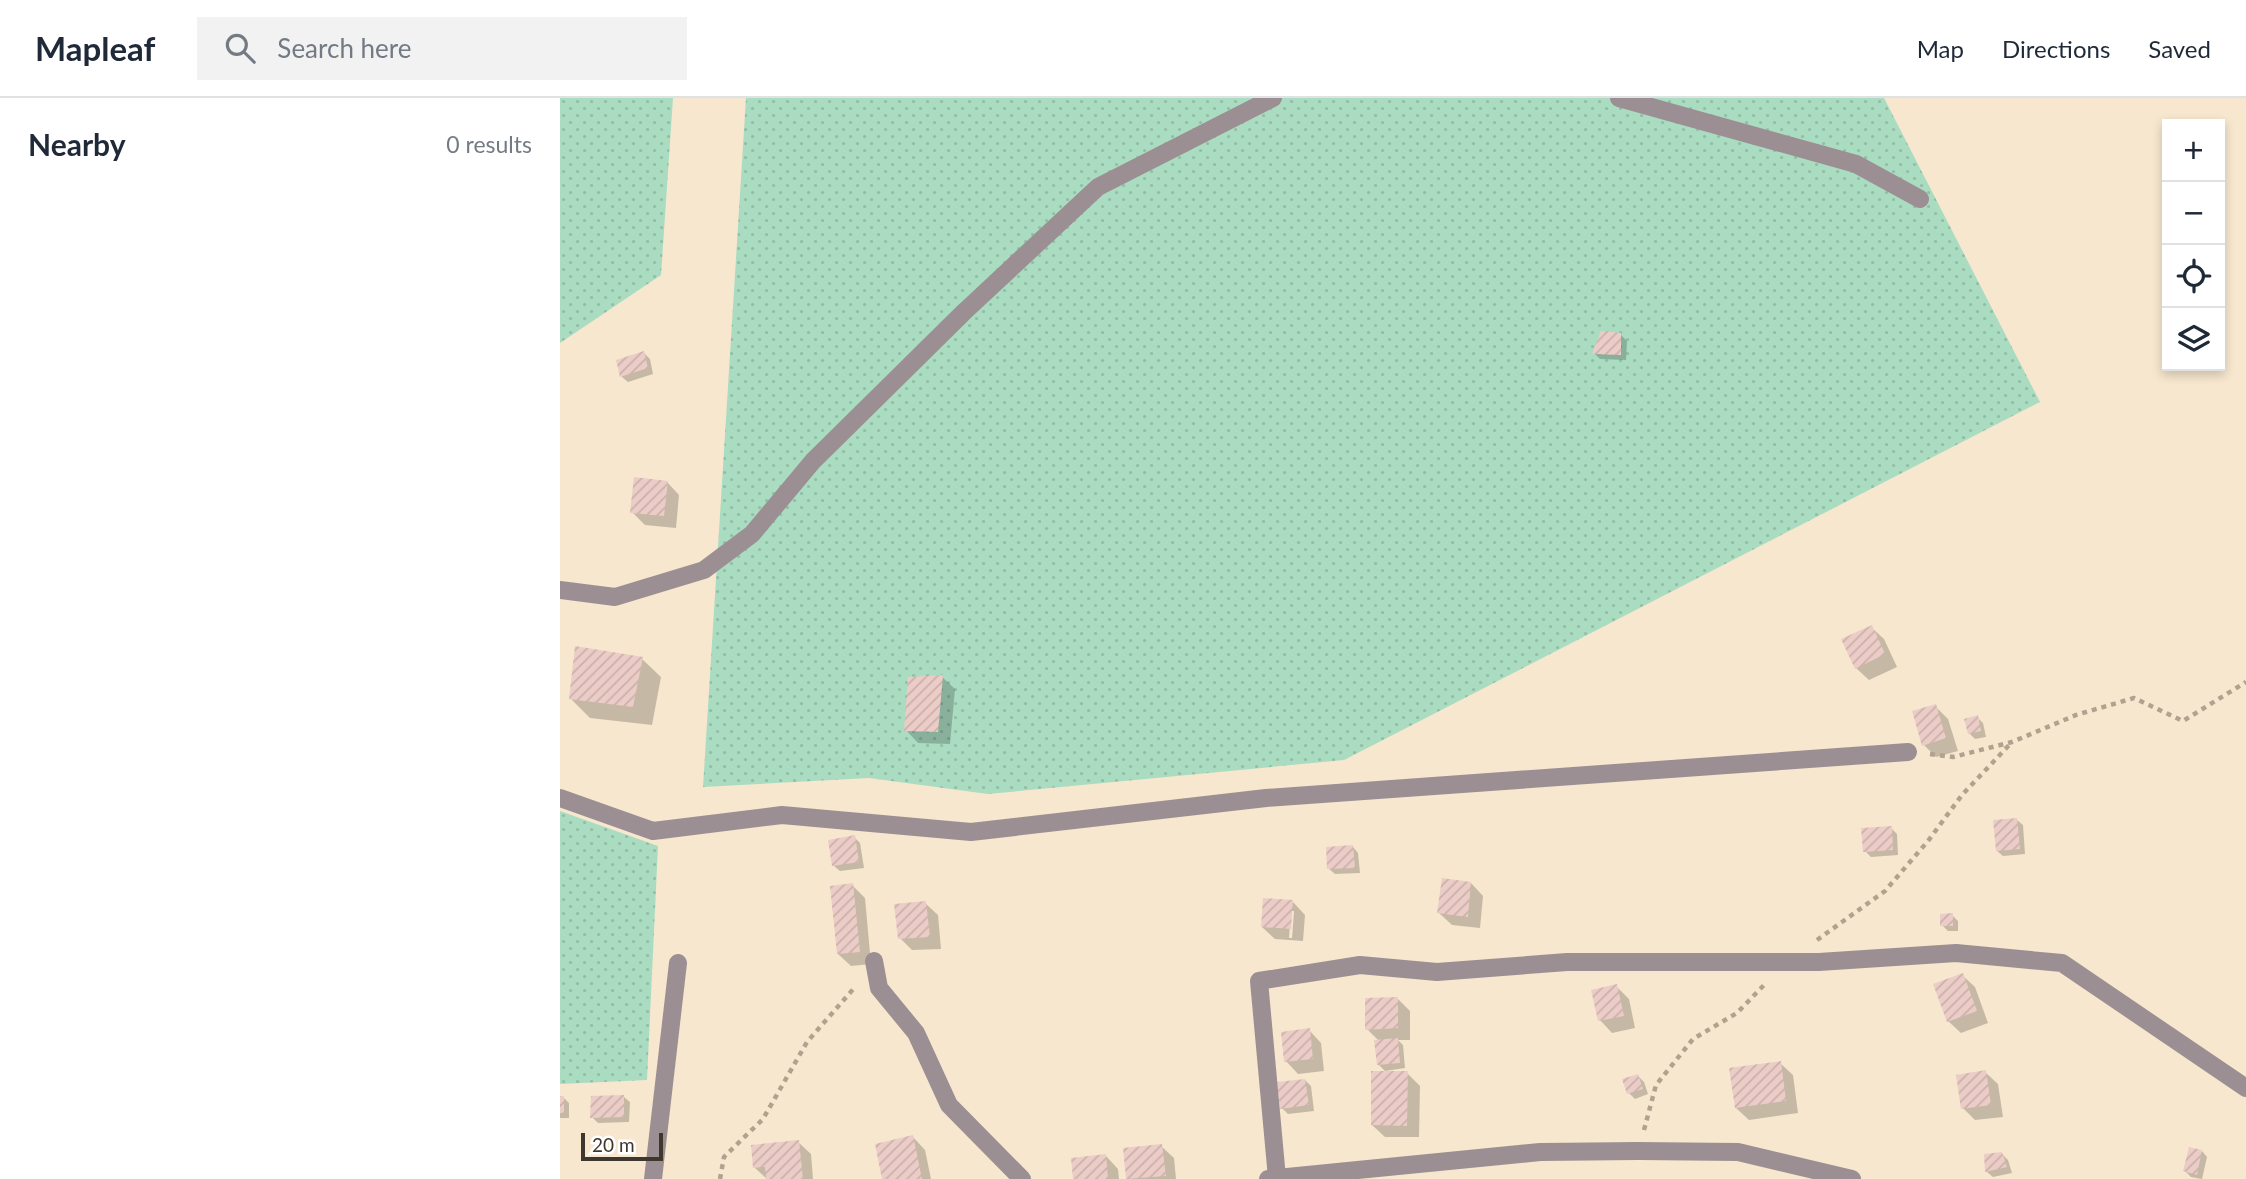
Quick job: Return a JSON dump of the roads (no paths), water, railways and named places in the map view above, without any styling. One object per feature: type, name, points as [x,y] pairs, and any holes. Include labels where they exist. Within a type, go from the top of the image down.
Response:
[{"type":"street","points":[[560,590],[615,597],[704,570],[752,534],[813,461],[964,312],[1098,187],[1273,98]]},
{"type":"street","points":[[1619,98],[1856,164],[1920,199]]},
{"type":"street","points":[[560,798],[653,831],[782,815],[971,832],[1266,798],[1909,752]]},
{"type":"street","points":[[1852,1179],[1738,1152],[1638,1151],[1540,1152],[1273,1179],[1259,981],[1360,965],[1437,972],[1567,962],[1819,962],[1956,953],[2062,963],[2246,1088]]},
{"type":"street","points":[[874,961],[879,988],[916,1033],[949,1105],[1022,1179]]},
{"type":"street","points":[[653,1179],[678,963]]}]
